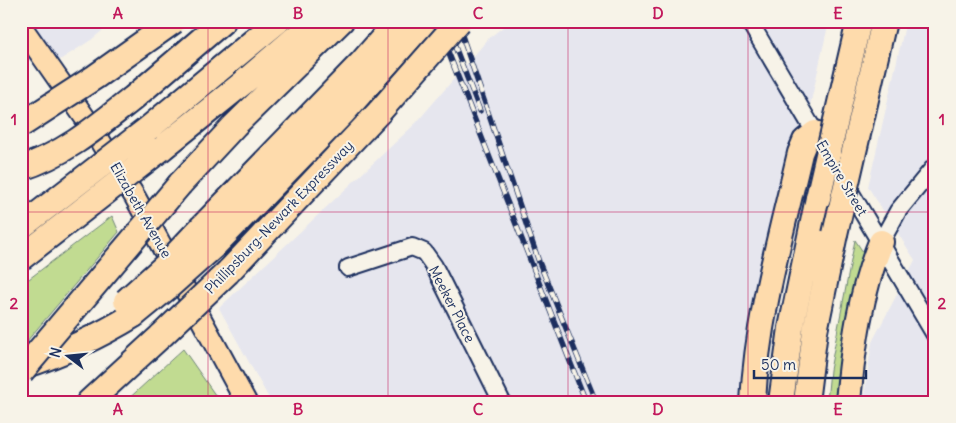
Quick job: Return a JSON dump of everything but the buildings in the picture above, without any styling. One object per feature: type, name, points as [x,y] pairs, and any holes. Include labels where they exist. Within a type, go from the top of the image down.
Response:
[{"type":"highway","points":[[21,125],[102,72],[174,21]]},
{"type":"highway","points":[[21,168],[41,161],[76,142],[132,99],[223,21]]},
{"type":"highway","points":[[21,227],[149,128],[278,21]]},
{"type":"highway","points":[[208,237],[398,21]]},
{"type":"highway","points":[[21,367],[130,308],[164,267],[208,237],[370,83],[425,21]]},
{"type":"highway","name":"Phillipsburg-Newark Expressway","points":[[89,402],[228,272],[380,111],[459,21]]},
{"type":"highway","points":[[781,402],[791,328],[818,198],[859,21]]},
{"type":"highway","points":[[806,402],[815,331],[835,234],[884,21]]},
{"type":"highway","points":[[21,258],[250,77],[331,22]]},
{"type":"highway","points":[[21,372],[180,184],[331,22]]},
{"type":"highway","points":[[753,402],[758,343],[768,291],[800,153],[806,141],[815,133]]},
{"type":"highway","points":[[848,402],[861,303],[881,242]]},
{"type":"main road","name":"Elizabeth Avenue","points":[[21,26],[83,113],[135,197],[246,402]]},
{"type":"street","name":"Empire Street","points":[[750,21],[935,335]]},
{"type":"street","points":[[881,242],[898,211],[935,166]]},
{"type":"street","name":"Meeker Place","points":[[348,268],[412,247],[424,252],[450,296],[474,349],[502,402]]},
{"type":"shaded area","points":[[24,21],[114,21],[91,40],[52,65]]},
{"type":"shaded area","points":[[519,21],[829,21],[753,360],[752,402],[271,402],[219,308],[416,123],[489,38],[503,27]]},
{"type":"shaded area","points":[[906,21],[935,21],[935,402],[863,402],[872,342],[915,260],[868,187]]},
{"type":"green space","points":[[112,216],[119,232],[21,348],[21,285]]},
{"type":"green space","points":[[855,240],[865,255],[840,402],[827,402],[830,370]]},
{"type":"green space","points":[[183,349],[220,402],[125,402]]},
{"type":"railway","points":[[436,21],[586,402]]},
{"type":"railway","points":[[445,21],[480,111]]},
{"type":"railway","points":[[457,21],[539,262],[596,402]]}]
